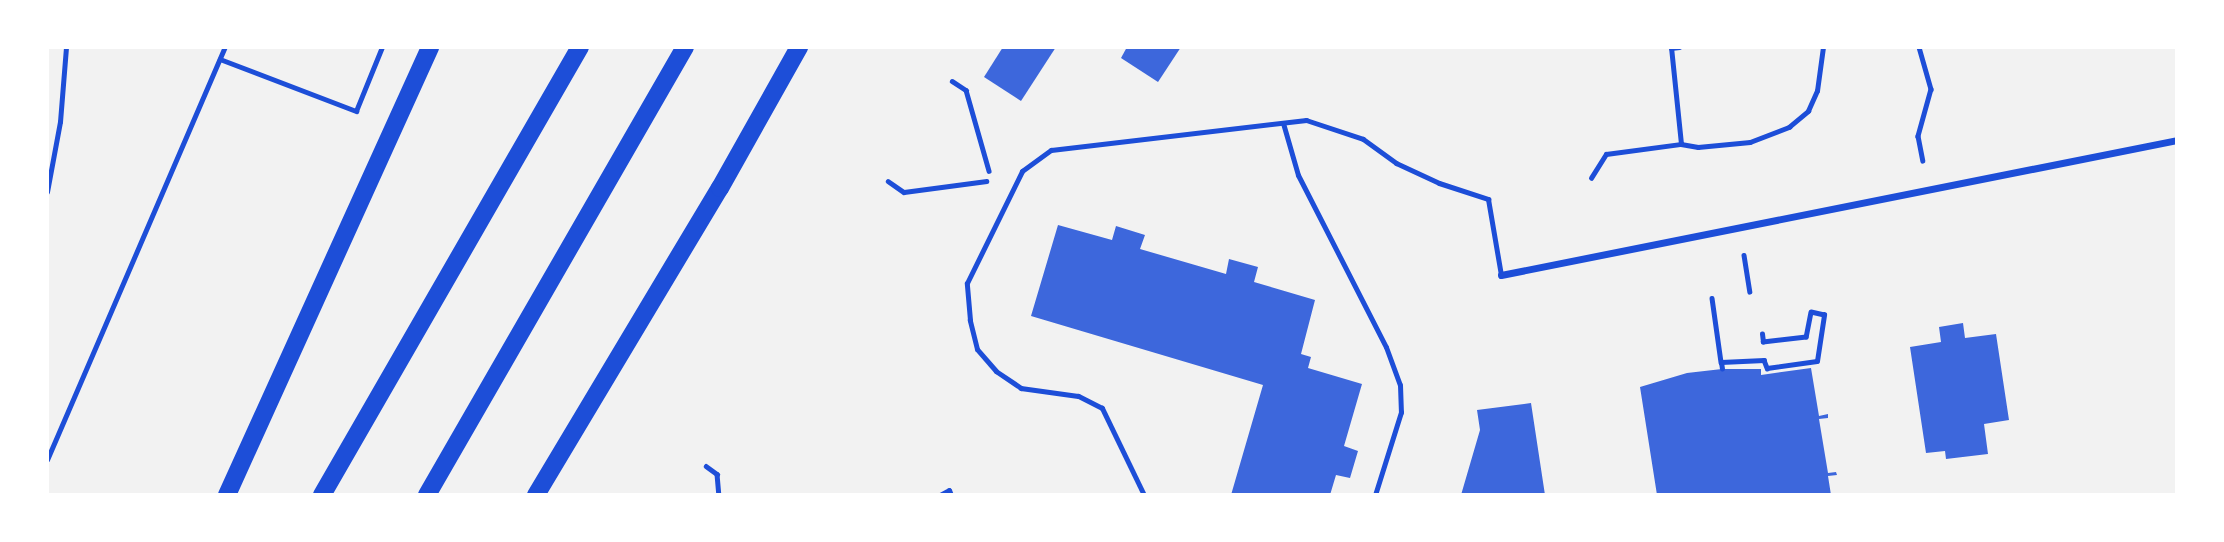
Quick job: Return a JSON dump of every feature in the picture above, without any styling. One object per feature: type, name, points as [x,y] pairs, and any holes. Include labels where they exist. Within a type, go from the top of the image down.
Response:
[{"type":"main road","points":[[227,495],[430,47]]},
{"type":"main road","points":[[322,495],[580,47]]},
{"type":"main road","points":[[427,495],[685,47]]},
{"type":"main road","points":[[536,495],[720,188],[799,47]]},
{"type":"street","points":[[1501,275],[2177,140]]},
{"type":"lane","points":[[1144,495],[1102,408],[1078,396],[1021,388],[996,371],[977,349],[970,320],[967,283],[1022,171],[1051,150],[1306,120],[1363,139],[1396,163],[1439,183],[1488,199],[1501,275]]},
{"type":"lane","points":[[1283,122],[1298,175],[1386,348],[1400,385],[1401,412],[1375,495]]},
{"type":"lane","points":[[940,495],[949,490],[951,495]]},
{"type":"path","points":[[47,192],[60,122],[66,47]]},
{"type":"path","points":[[47,460],[225,47]]},
{"type":"path","points":[[220,59],[356,111],[383,47]]},
{"type":"path","points":[[1679,47],[1671,48],[1681,144]]},
{"type":"path","points":[[1591,178],[1606,154],[1681,144],[1698,147],[1750,142],[1789,127],[1808,111],[1817,91],[1823,47]]},
{"type":"path","points":[[1919,47],[1931,89],[1918,136],[1923,162]]},
{"type":"path","points":[[888,181],[904,192],[991,182],[966,90],[952,80]]},
{"type":"path","points":[[1712,298],[1722,369]]},
{"type":"path","points":[[1721,362],[1764,360],[1767,368],[1817,361],[1824,315],[1811,312],[1806,337],[1763,342],[1762,334]]},
{"type":"path","points":[[706,466],[717,474],[719,495]]},
{"type":"building","points":[[1003,47],[1056,47],[1021,101],[984,77]]},
{"type":"building","points":[[1127,47],[1181,47],[1158,82],[1121,58]]},
{"type":"building","points":[[1058,225],[1112,240],[1116,226],[1145,235],[1140,249],[1226,274],[1229,259],[1258,267],[1254,282],[1315,300],[1301,354],[1311,357],[1308,368],[1362,384],[1344,446],[1358,451],[1350,478],[1336,475],[1330,495],[1231,495],[1263,385],[1031,316]]},
{"type":"building","points":[[1963,323],[1965,338],[1996,334],[2009,420],[1984,424],[1988,454],[1946,459],[1945,451],[1926,453],[1910,347],[1941,342],[1939,327]]},
{"type":"building","points":[[1811,368],[1819,416],[1828,414],[1828,418],[1819,419],[1828,473],[1836,472],[1837,475],[1828,476],[1831,495],[1657,495],[1640,387],[1687,373],[1722,369],[1761,369],[1761,375]]},
{"type":"building","points":[[1531,403],[1545,495],[1461,495],[1480,430],[1477,410]]}]
